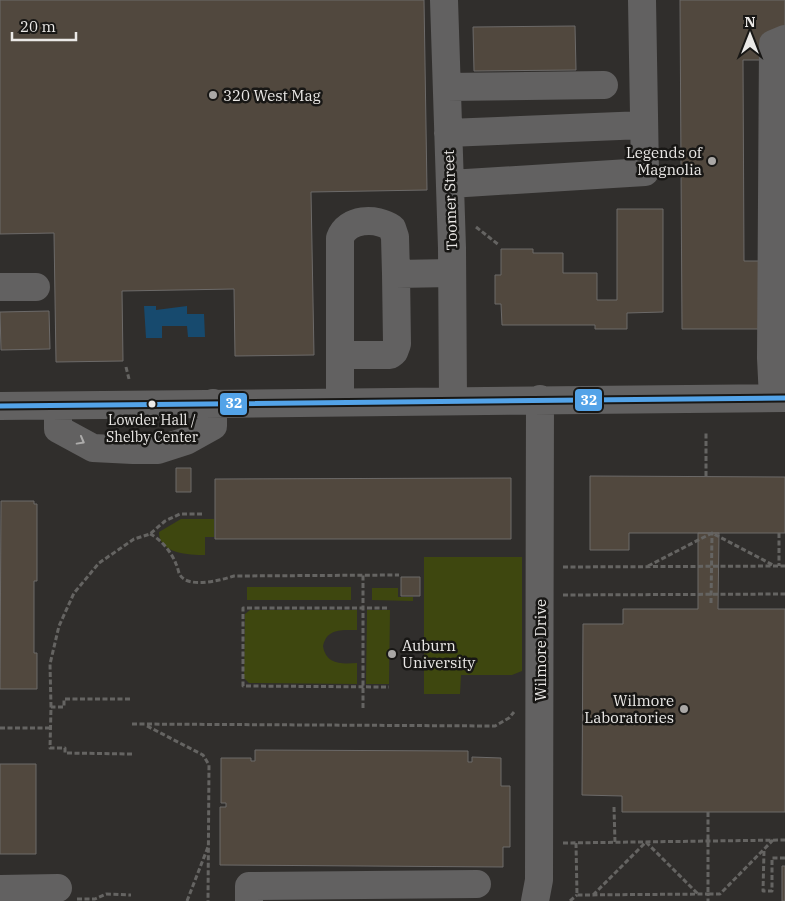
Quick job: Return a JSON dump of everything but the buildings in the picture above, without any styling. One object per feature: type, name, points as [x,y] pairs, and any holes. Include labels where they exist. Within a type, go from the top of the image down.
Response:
[{"type":"street","name":"Toomer Street","points":[[444,0],[450,184],[453,400]]},
{"type":"street","points":[[450,184],[645,172],[642,0]]},
{"type":"street","points":[[0,406],[779,398],[773,44],[785,39]]},
{"type":"street","points":[[446,87],[604,85]]},
{"type":"street","points":[[448,133],[644,125]]},
{"type":"street","points":[[340,355],[390,355],[394,352],[397,344],[395,237],[392,228],[383,222],[352,222],[343,229],[340,238],[340,355],[340,402]]},
{"type":"street","points":[[396,274],[452,273]]},
{"type":"street","points":[[0,288],[36,286]]},
{"type":"street","name":"Wilmore Drive","points":[[535,901],[539,880],[540,399]]},
{"type":"street","points":[[58,406],[58,429],[93,448],[158,450],[186,441],[213,426],[213,404]]},
{"type":"street","points":[[250,901],[250,886],[477,884]]},
{"type":"street","points":[[0,889],[58,888]]},
{"type":"path","points":[[472,224],[500,245]]},
{"type":"path","points":[[126,367],[127,379],[136,384]]},
{"type":"path","points":[[706,433],[706,476]]},
{"type":"path","points":[[132,754],[65,753],[65,748],[50,748],[50,664],[59,626],[74,593],[99,563],[134,539],[150,534],[165,521],[180,514],[202,514]]},
{"type":"path","points":[[711,603],[712,533]]},
{"type":"path","points":[[712,533],[777,566]]},
{"type":"path","points":[[648,567],[712,533]]},
{"type":"path","points":[[777,566],[779,533]]},
{"type":"path","points":[[150,534],[157,538],[176,563],[179,575],[184,579],[195,582],[215,581],[234,576],[399,575]]},
{"type":"path","points":[[554,567],[785,566]]},
{"type":"path","points":[[363,708],[364,575]]},
{"type":"path","points":[[554,595],[785,594]]},
{"type":"path","points":[[387,608],[242,608],[243,686],[389,688]]},
{"type":"path","points":[[51,707],[64,707],[64,699],[132,699]]},
{"type":"path","points":[[132,724],[495,726],[509,718],[520,704]]},
{"type":"path","points":[[144,724],[203,755],[210,765],[208,901]]},
{"type":"path","points":[[0,728],[50,728]]},
{"type":"path","points":[[614,807],[615,843]]},
{"type":"path","points":[[708,812],[708,901]]},
{"type":"path","points":[[570,901],[577,895],[720,894],[773,840]]},
{"type":"path","points":[[577,895],[576,843],[785,840]]},
{"type":"path","points":[[646,842],[698,894]]},
{"type":"path","points":[[593,895],[646,842]]},
{"type":"path","points":[[188,901],[209,844]]},
{"type":"path","points":[[764,851],[763,891],[772,891],[772,858],[785,858]]},
{"type":"green space","points":[[181,519],[214,519],[214,537],[205,537],[205,555],[176,552],[164,545],[160,539],[159,532]]},
{"type":"green space","points":[[424,557],[522,557],[522,671],[512,675],[461,675],[460,694],[424,694]]},
{"type":"green space","points":[[247,587],[351,587],[351,600],[247,600]]},
{"type":"green space","points":[[372,588],[398,588],[398,597],[413,597],[413,601],[372,600]]},
{"type":"green space","points":[[250,610],[357,610],[357,630],[336,631],[328,636],[323,646],[327,657],[331,660],[340,663],[357,663],[357,684],[249,683],[244,678],[245,614]]},
{"type":"green space","points":[[367,610],[390,610],[389,684],[366,684]]},
{"type":"water","points":[[144,306],[156,306],[156,310],[187,306],[187,314],[204,314],[205,337],[188,337],[187,326],[162,326],[162,338],[146,338]]},
{"type":"transit line","name":"32","points":[[0,406],[785,398]]},
{"type":"place","name":"320 West Mag","points":[[213,95]]},
{"type":"place","name":"Legends of Magnolia","points":[[712,161]]},
{"type":"place","name":"Lowder Hall / Shelby Center","points":[[152,404]]},
{"type":"place","name":"Auburn University","points":[[392,654]]},
{"type":"place","name":"Wilmore Laboratories","points":[[684,709]]}]
